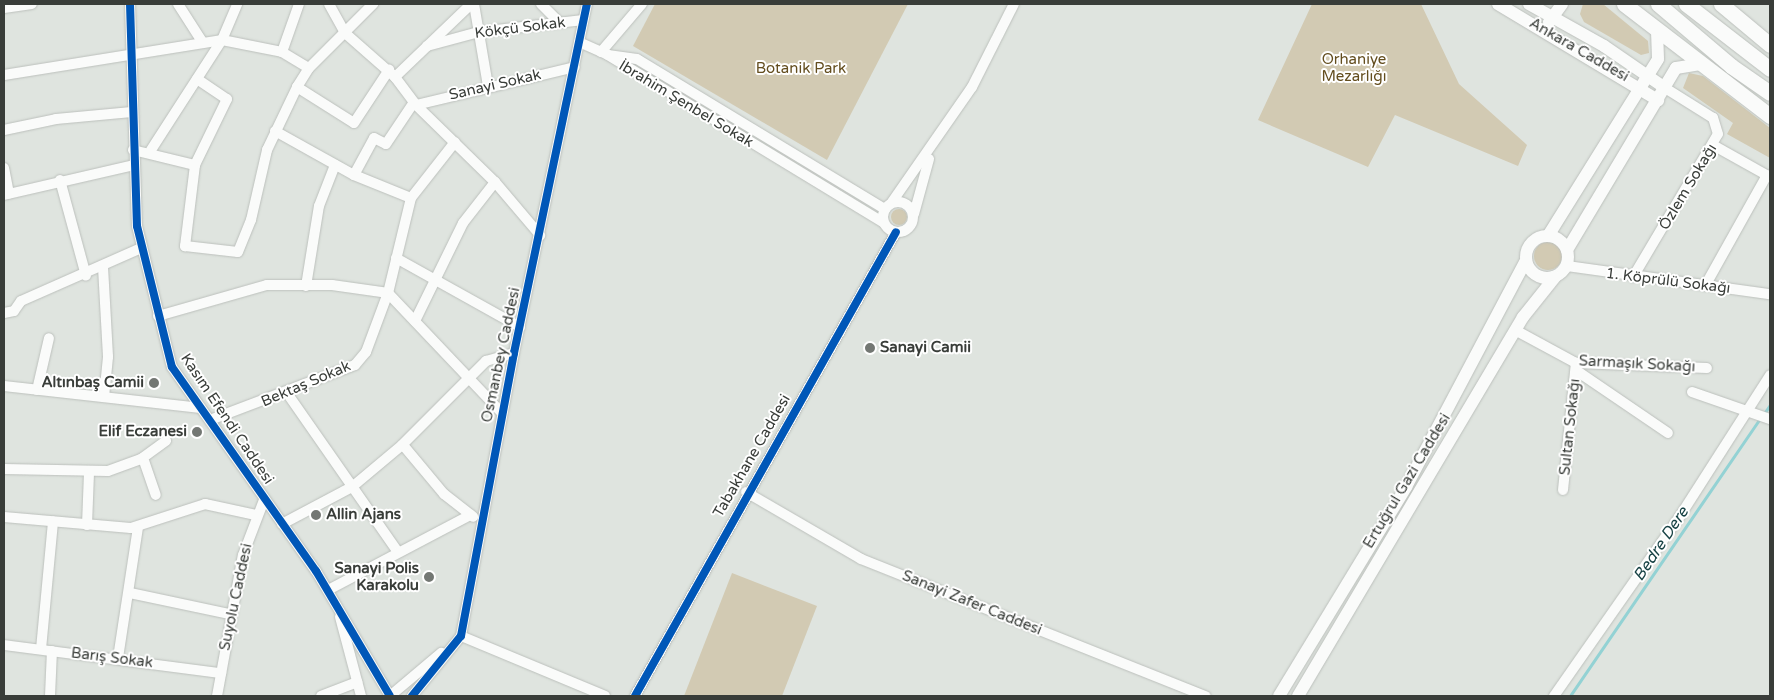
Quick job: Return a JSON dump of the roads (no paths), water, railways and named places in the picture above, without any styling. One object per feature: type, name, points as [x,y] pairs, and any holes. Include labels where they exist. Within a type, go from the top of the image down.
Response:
[{"type":"highway","points":[[1624,4],[1770,116]]},
{"type":"highway","points":[[1658,4],[1731,66],[1770,93]]},
{"type":"highway","points":[[1686,4],[1770,69]]},
{"type":"highway","points":[[1721,4],[1770,45]]},
{"type":"main road","name":"Ankara Caddesi","points":[[1498,4],[1641,86],[1658,100]]},
{"type":"main road","points":[[1544,30],[1562,4]]},
{"type":"main road","name":"Ankara Caddesi","points":[[1534,5],[1649,74],[1664,88]]},
{"type":"main road","points":[[1527,21],[1534,5]]},
{"type":"main road","points":[[1657,29],[1660,50],[1649,74],[1548,236],[1532,243],[1526,260],[1537,276],[1555,277],[1567,266],[1567,250],[1676,68],[1702,64]]},
{"type":"main road","points":[[1548,236],[1560,240],[1567,250]]},
{"type":"main road","name":"Ertuğrul Gazi Caddesi","points":[[1279,696],[1406,487],[1526,260]]},
{"type":"main road","name":"Ertuğrul Gazi Caddesi","points":[[1298,696],[1515,330],[1555,277]]},
{"type":"street","points":[[4,8],[32,4]]},
{"type":"street","name":"Kasım Efendi Caddesi","points":[[130,4],[133,150],[141,248],[172,367],[328,590],[390,696]]},
{"type":"street","points":[[178,4],[204,43]]},
{"type":"street","points":[[151,150],[222,40],[237,4]]},
{"type":"street","points":[[282,52],[299,4]]},
{"type":"street","points":[[329,4],[344,33],[392,73],[415,104],[494,182],[540,235]]},
{"type":"street","points":[[197,79],[227,99],[195,165],[185,246],[238,252],[275,131],[297,87],[308,68],[373,4]]},
{"type":"street","points":[[297,87],[354,123],[392,73],[427,46],[472,4],[479,32],[488,86]]},
{"type":"street","points":[[542,4],[560,23]]},
{"type":"street","name":"Osmanbey Caddesi","points":[[412,696],[461,636],[502,413],[587,4]]},
{"type":"street","points":[[580,42],[604,53],[642,4]]},
{"type":"street","points":[[936,144],[889,206],[884,223],[896,232],[906,230],[913,218],[919,185],[936,144],[1014,4]]},
{"type":"street","points":[[1735,16],[1770,38]]},
{"type":"street","name":"Kökçü Sokak","points":[[427,46],[479,32],[583,20]]},
{"type":"street","points":[[4,75],[132,56],[222,40],[282,52],[308,68]]},
{"type":"street","name":"İbrahim Şenbel Sokak","points":[[604,53],[636,59],[744,124],[889,206]]},
{"type":"street","name":"İbrahim Şenbel Sokak","points":[[604,53],[736,135],[884,223]]},
{"type":"street","name":"Sanayi Sokak","points":[[415,104],[574,67]]},
{"type":"street","name":"Özlem Sokağı","points":[[1633,277],[1713,145],[1719,130],[1713,118],[1664,88]]},
{"type":"street","points":[[354,175],[374,138],[386,144],[415,104]]},
{"type":"street","points":[[4,130],[56,119],[132,112]]},
{"type":"street","points":[[736,135],[744,124]]},
{"type":"street","points":[[275,131],[354,175],[411,198],[454,142]]},
{"type":"street","points":[[1705,286],[1769,176],[1713,145]]},
{"type":"street","points":[[133,150],[151,150],[195,165]]},
{"type":"street","points":[[306,286],[319,206],[335,164]]},
{"type":"street","points":[[4,168],[6,194],[60,180],[134,165]]},
{"type":"street","points":[[60,180],[86,276]]},
{"type":"street","points":[[415,320],[437,280],[463,222],[494,182]]},
{"type":"street","name":"Bektaş Sokak","points":[[210,420],[355,365],[366,352],[388,293],[411,198]]},
{"type":"street","points":[[889,206],[908,205],[913,218]]},
{"type":"street","name":"Tabakhane Caddesi","points":[[635,696],[746,492],[896,232]]},
{"type":"street","points":[[4,313],[14,311],[21,301],[86,276],[141,248]]},
{"type":"street","points":[[396,258],[520,327]]},
{"type":"street","name":"1. Köprülü Sokağı","points":[[1567,266],[1633,277],[1770,294]]},
{"type":"street","points":[[103,267],[108,357],[104,397]]},
{"type":"street","points":[[158,316],[246,289],[306,286],[388,293],[502,413]]},
{"type":"street","name":"Sarmaşık Sokağı","points":[[1515,330],[1577,367],[1706,368]]},
{"type":"street","points":[[37,390],[49,338]]},
{"type":"street","points":[[282,524],[352,487],[402,445],[494,355],[514,353]]},
{"type":"street","points":[[1577,367],[1668,433]]},
{"type":"street","name":"Sultan Sokağı","points":[[1563,490],[1577,367]]},
{"type":"street","points":[[1554,696],[1753,410],[1770,375]]},
{"type":"street","points":[[4,386],[201,408]]},
{"type":"street","points":[[287,392],[398,552]]},
{"type":"street","points":[[1692,392],[1753,410],[1770,419]]},
{"type":"street","points":[[4,470],[89,474],[143,458],[166,441]]},
{"type":"street","points":[[402,445],[444,494],[482,523]]},
{"type":"street","points":[[143,458],[156,495]]},
{"type":"street","points":[[87,525],[89,474]]},
{"type":"street","name":"Sanayi Zafer Caddesi","points":[[746,492],[861,559],[1206,696]]},
{"type":"street","name":"Suyolu Caddesi","points":[[217,696],[230,614],[256,515],[264,500]]},
{"type":"street","points":[[4,517],[87,525],[138,527],[205,504],[256,515]]},
{"type":"street","points":[[328,590],[470,515]]},
{"type":"street","points":[[41,649],[53,522]]},
{"type":"street","points":[[118,658],[130,593],[138,527]]},
{"type":"street","points":[[130,593],[230,614]]},
{"type":"street","name":"Kasım Efendi Caddesi","points":[[337,604],[361,696]]},
{"type":"street","points":[[390,696],[461,636],[605,696]]},
{"type":"street","name":"Barış Sokak","points":[[4,644],[221,673]]},
{"type":"street","points":[[50,696],[52,651]]},
{"type":"street","points":[[321,696],[357,682]]},
{"type":"waterway","name":"Bedre Dere","points":[[1763,415],[1770,405]]},
{"type":"waterway","name":"Bedre Dere","points":[[1570,696],[1760,419]]},
{"type":"place","name":"Sanayi Camii","points":[[870,348]]},
{"type":"place","name":"Altınbaş Camii","points":[[154,383]]},
{"type":"place","name":"Elif Eczanesi","points":[[197,432]]},
{"type":"place","name":"Allin Ajans","points":[[316,515]]},
{"type":"place","name":"Sanayi Polis Karakolu","points":[[429,577]]},
{"type":"park label","name":"Orhaniye Mezarlığı","points":[[1354,68]]},
{"type":"park label","name":"Botanik Park","points":[[801,69]]}]
